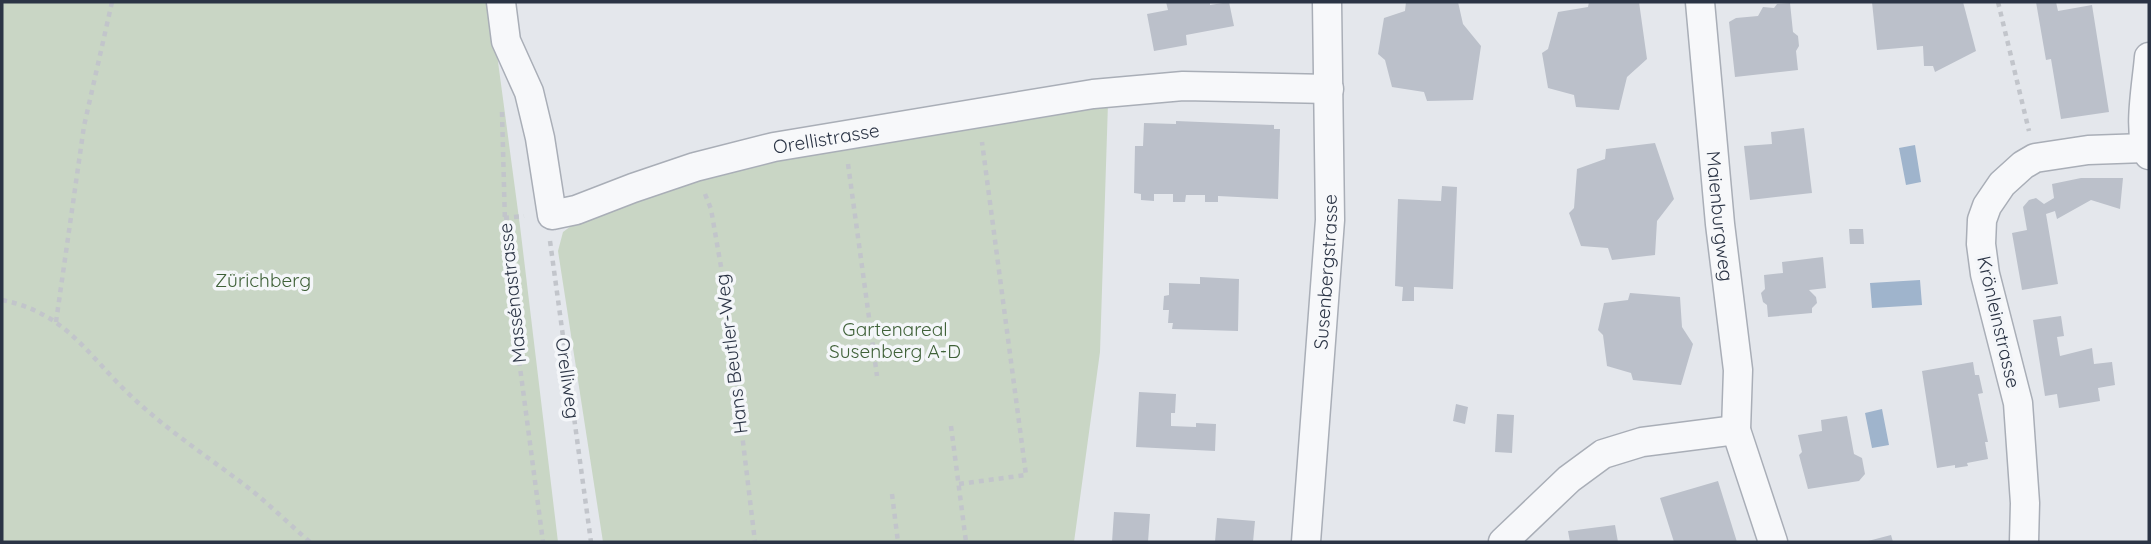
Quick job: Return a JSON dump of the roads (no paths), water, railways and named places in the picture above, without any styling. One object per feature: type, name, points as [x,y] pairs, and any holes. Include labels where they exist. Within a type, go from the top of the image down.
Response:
[{"type":"street","name":"Orellistrasse","points":[[501,2],[506,41],[529,92],[540,138],[552,215],[576,210],[695,167],[774,147],[1093,94],[1183,86],[1329,89]]},
{"type":"street","name":"Susenbergstrasse","points":[[1306,542],[1330,220],[1327,2]]},
{"type":"street","name":"Maienburgweg","points":[[1700,2],[1720,224],[1738,370],[1737,430]]},
{"type":"street","points":[[2147,152],[2144,127],[2149,57]]},
{"type":"street","name":"Krönleinstrasse","points":[[2024,542],[2025,503],[2018,403],[1986,274],[1981,244],[1982,220],[1987,206],[2002,184],[2035,158],[2088,150],[2147,152]]},
{"type":"street","points":[[1503,542],[1569,478],[1603,454],[1642,442],[1737,430],[1773,542]]},
{"type":"water","points":[[1915,145],[1921,182],[1906,185],[1899,148]]},
{"type":"water","points":[[1920,280],[1922,305],[1872,308],[1870,283]]},
{"type":"water","points":[[1882,409],[1889,445],[1872,448],[1865,413]]},
{"type":"park label","name":"Zürichberg","points":[[263,280]]},
{"type":"park label","name":"Gartenareal Susenberg A-D","points":[[895,340]]}]
